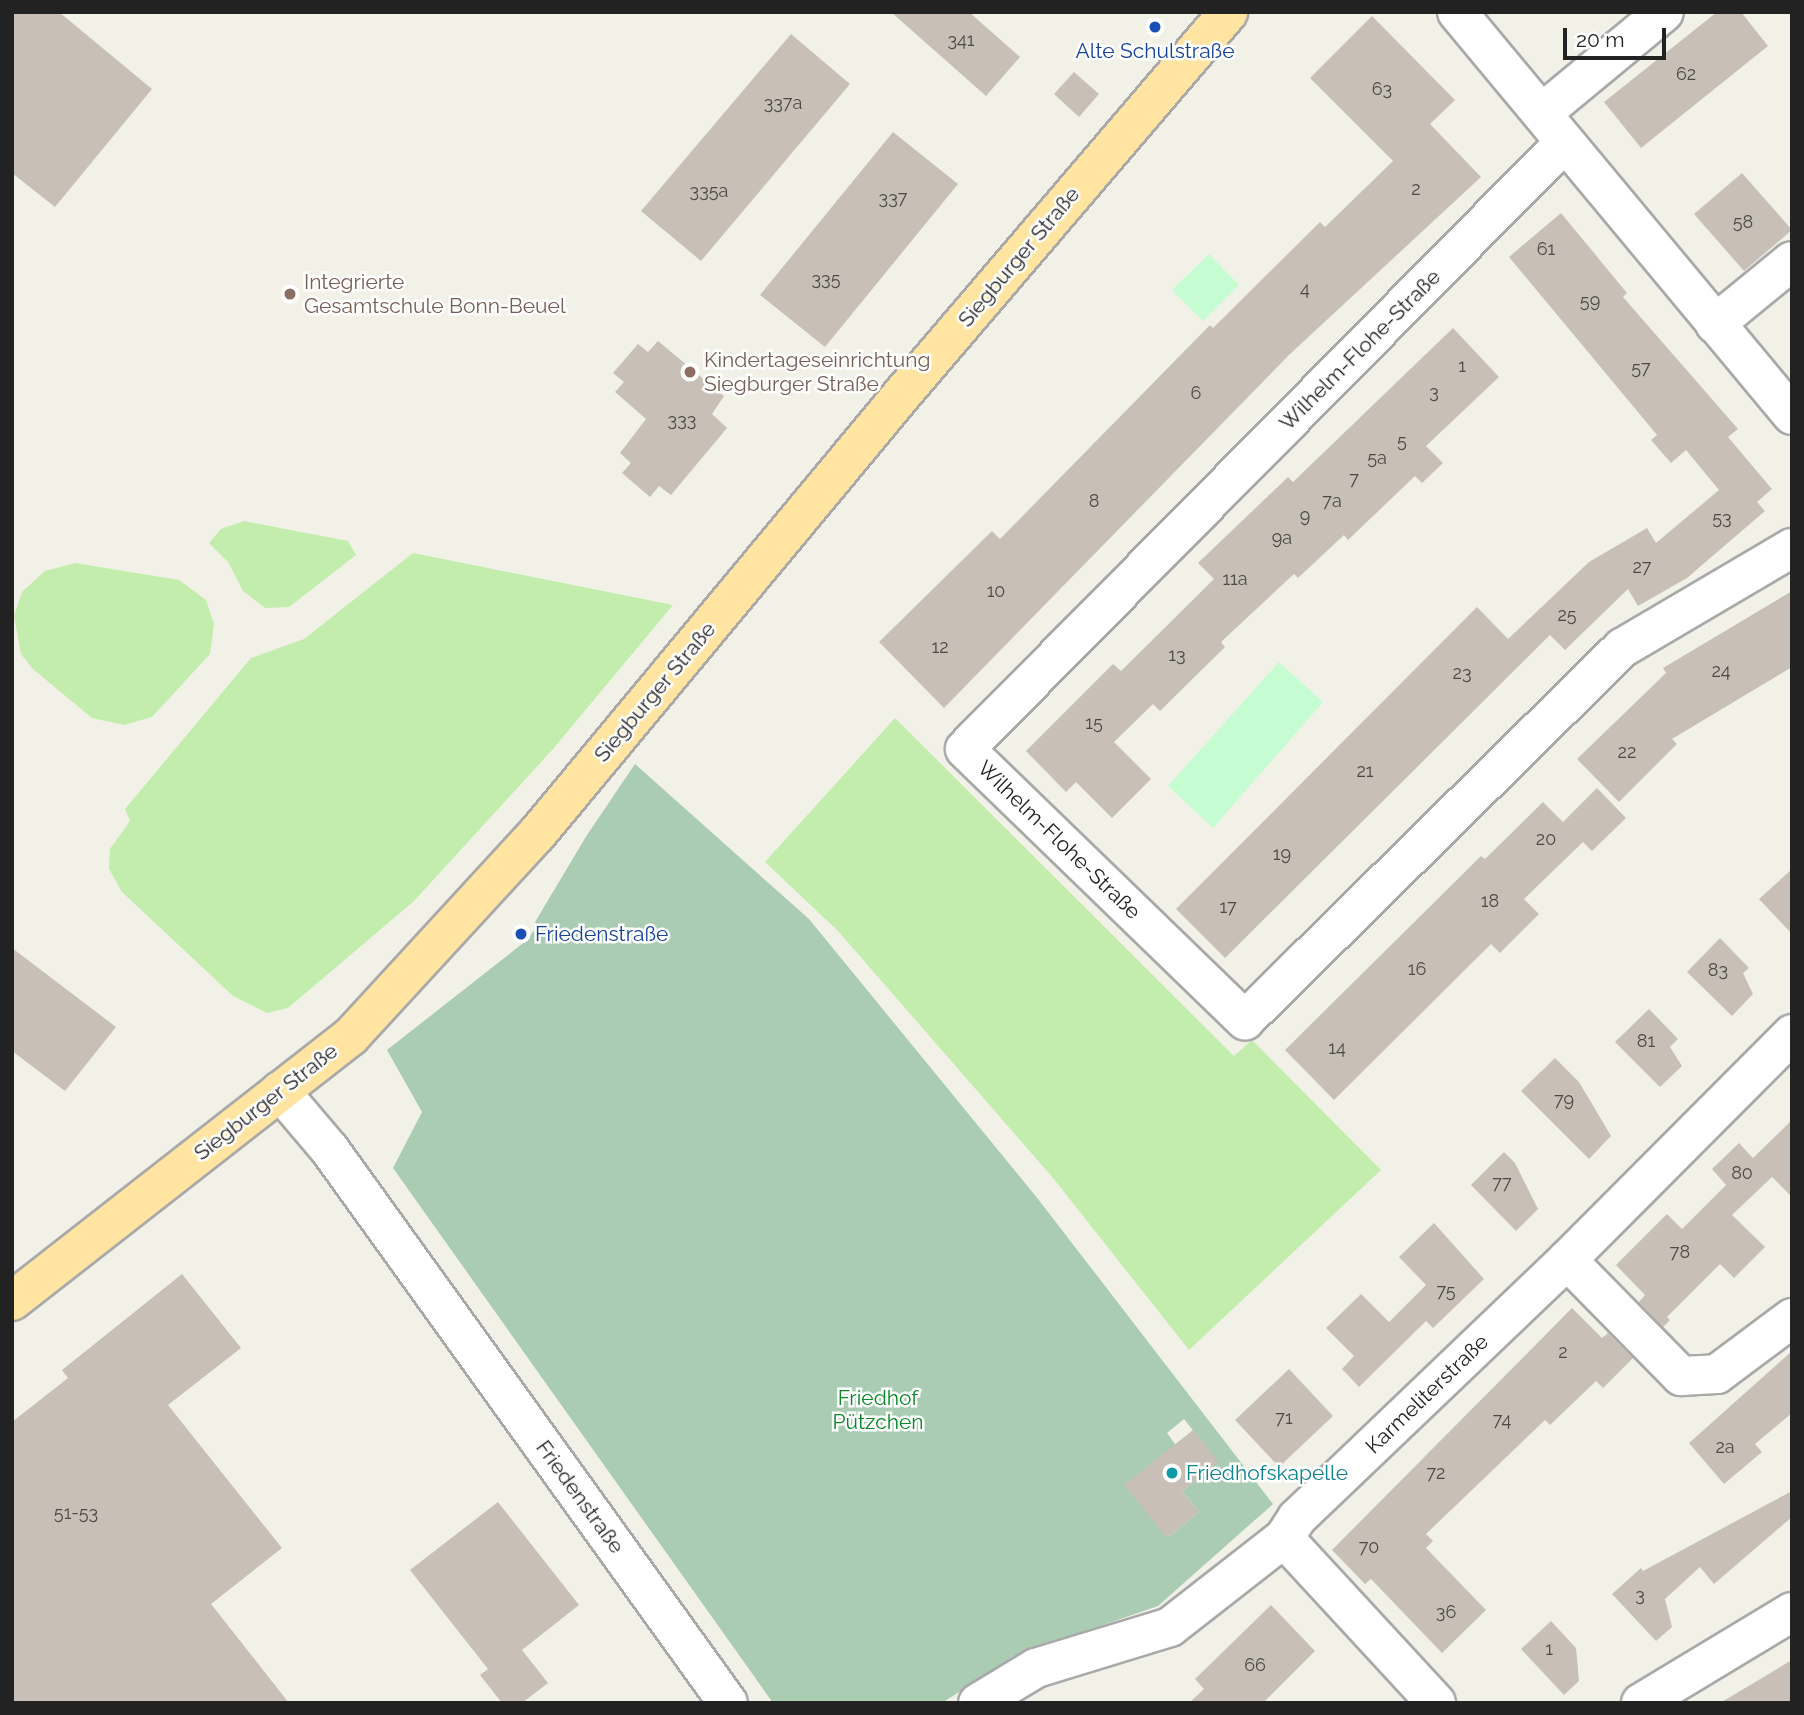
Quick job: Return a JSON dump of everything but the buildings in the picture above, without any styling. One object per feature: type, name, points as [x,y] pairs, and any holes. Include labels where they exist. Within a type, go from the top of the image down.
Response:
[{"type":"main road","name":"Siegburger Straße","points":[[12,1301],[351,1036],[537,834],[904,392],[1228,12]]},
{"type":"street","points":[[1457,12],[1792,415]]},
{"type":"street","points":[[1553,128],[1664,12]]},
{"type":"street","name":"Wilhelm-Flohe-Straße","points":[[1553,128],[965,749],[1245,1020],[1622,649],[1792,548]]},
{"type":"street","points":[[1715,324],[1792,261]]},
{"type":"street","name":"Karmeliterstraße","points":[[978,1703],[1036,1668],[1170,1627],[1284,1538],[1297,1518],[1566,1260],[1792,1034]]},
{"type":"street","name":"Friedenstraße","points":[[280,1091],[330,1150],[728,1703]]},
{"type":"street","points":[[1566,1260],[1681,1376],[1717,1374],[1792,1318]]},
{"type":"street","points":[[1284,1538],[1436,1703]]},
{"type":"street","points":[[1641,1703],[1792,1612]]},
{"type":"green space","points":[[1209,254],[1239,285],[1203,321],[1172,290]]},
{"type":"green space","points":[[244,521],[348,541],[356,555],[289,607],[265,608],[243,591],[228,562],[209,543],[221,529]]},
{"type":"green space","points":[[413,553],[673,605],[553,749],[414,901],[288,1008],[267,1013],[233,996],[122,892],[109,869],[110,849],[130,821],[125,809],[251,658],[304,639]]},
{"type":"green space","points":[[75,563],[179,580],[206,600],[214,624],[210,654],[152,717],[124,725],[92,718],[33,669],[21,654],[14,616],[22,592],[45,571]]},
{"type":"green space","points":[[1279,662],[1323,702],[1213,828],[1168,786]]},
{"type":"green space","points":[[895,718],[1234,1056],[1252,1040],[1381,1170],[1189,1350],[1053,1178],[838,931],[765,862]]},
{"type":"green space","name":"Friedhof Pützchen","points":[[635,764],[809,919],[1038,1199],[1273,1504],[1158,1606],[1014,1656],[942,1703],[773,1703],[393,1168],[422,1112],[387,1050],[522,944],[538,926],[535,922],[587,835]],"holes":[[[1184,1419],[1218,1462],[1182,1491],[1199,1512],[1167,1538],[1175,1444],[1167,1433]]]},
{"type":"place","name":"Alte Schulstraße","points":[[1155,27]]},
{"type":"place","name":"Integrierte Gesamtschule Bonn-Beuel","points":[[290,294]]},
{"type":"place","name":"Kindertageseinrichtung Siegburger Straße","points":[[690,372]]},
{"type":"place","name":"Friedenstraße","points":[[521,934]]},
{"type":"place","name":"Friedhofskapelle","points":[[1172,1473]]}]
